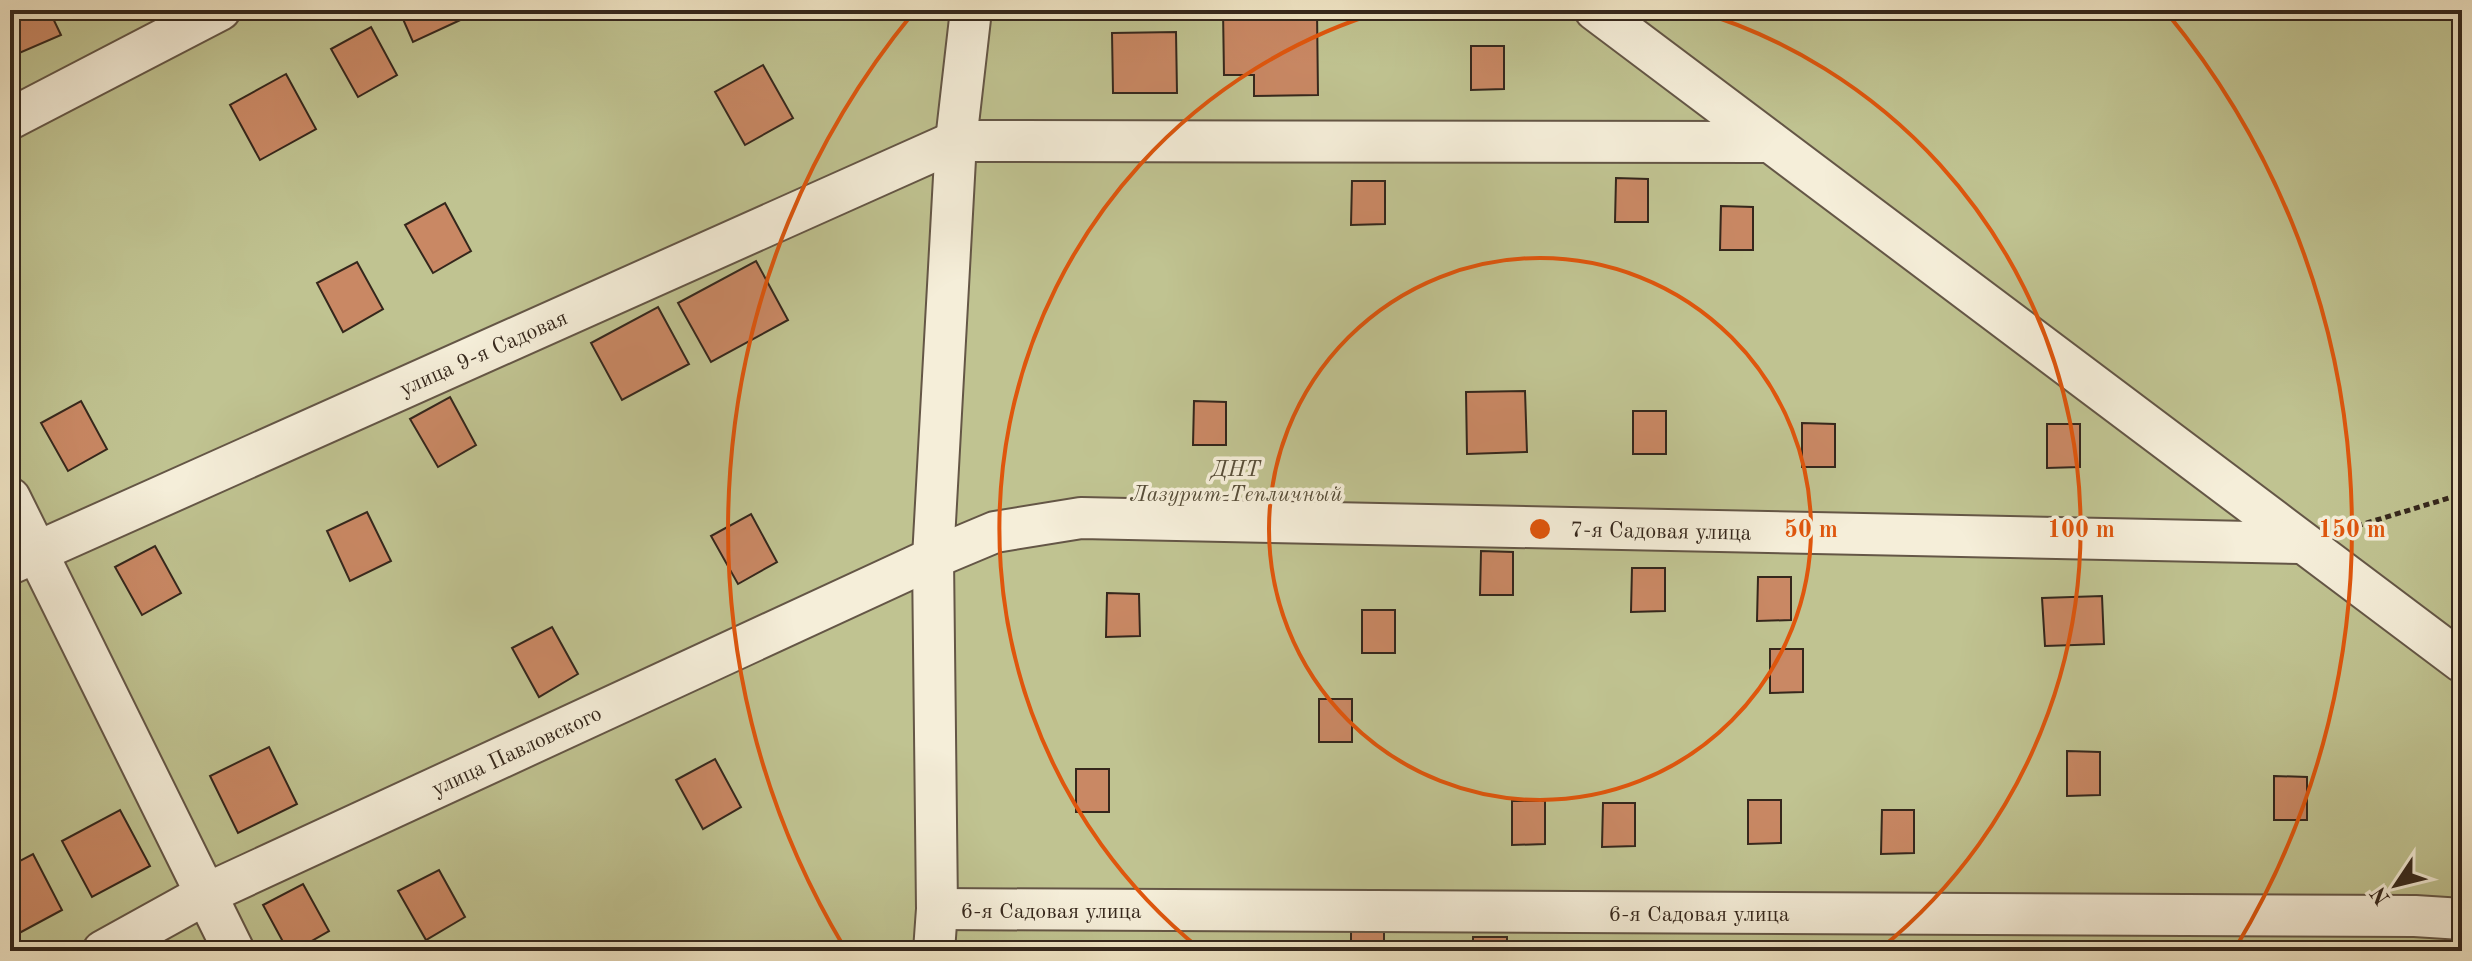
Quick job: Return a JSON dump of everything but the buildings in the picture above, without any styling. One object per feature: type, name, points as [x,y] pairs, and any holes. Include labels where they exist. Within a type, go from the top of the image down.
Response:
[{"type":"street","points":[[10,119],[220,10]]},
{"type":"street","points":[[934,951],[937,909],[933,558],[956,141],[971,10]]},
{"type":"street","points":[[1595,10],[2462,662]]},
{"type":"street","points":[[956,141],[1770,142]]},
{"type":"street","name":"улица 9-я Садовая","points":[[23,557],[956,141]]},
{"type":"street","points":[[10,498],[23,557],[234,951]]},
{"type":"street","name":"7-я Садовая улица","points":[[933,558],[995,532],[1081,518],[2300,543]]},
{"type":"street","name":"улица Павловского","points":[[103,951],[206,894],[933,558]]},
{"type":"street","name":"6-я Садовая улица","points":[[937,909],[2415,916],[2462,919]]},
{"type":"path","points":[[2300,543],[2462,494]]},
{"type":"green space","name":"ДНТ Лазурит-Тепличный","points":[[10,10],[2462,10],[2462,951],[10,951]]}]
